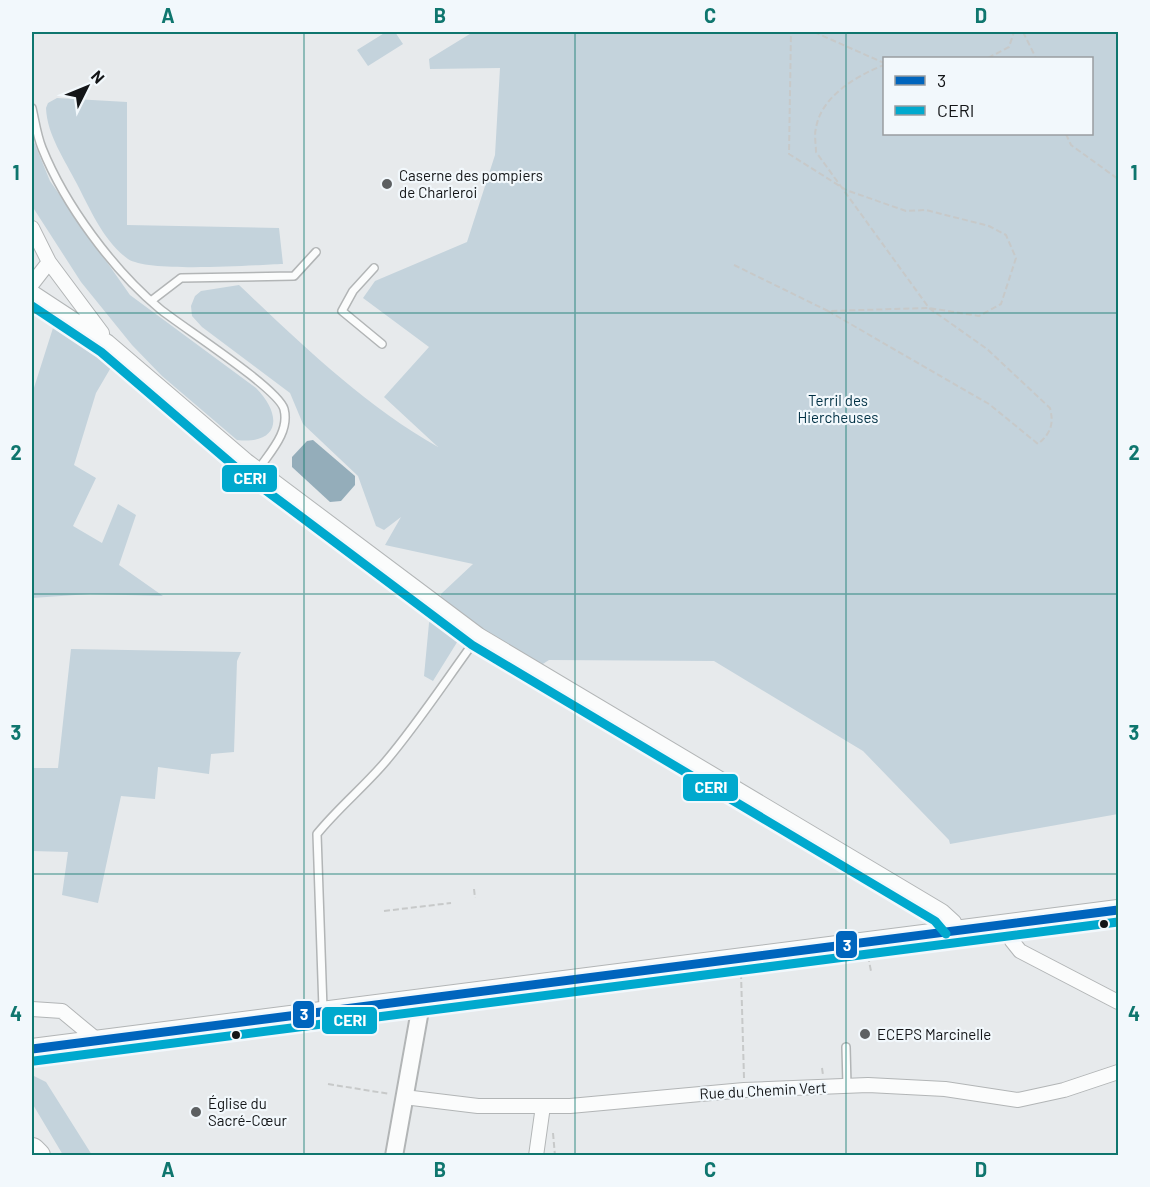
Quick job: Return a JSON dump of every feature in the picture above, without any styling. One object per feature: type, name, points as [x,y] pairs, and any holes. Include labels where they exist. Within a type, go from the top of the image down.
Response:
[{"type":"main road","points":[[32,1049],[1119,910]]},
{"type":"street","points":[[32,228],[49,262],[108,342]]},
{"type":"street","points":[[32,284],[49,262]]},
{"type":"street","points":[[32,292],[108,342],[258,470],[478,635],[942,911],[954,922],[957,930]]},
{"type":"street","points":[[919,899],[931,913],[936,932]]},
{"type":"street","points":[[1006,925],[1012,941],[1020,951],[1119,1002]]},
{"type":"street","points":[[394,1155],[422,999]]},
{"type":"street","points":[[32,1009],[62,1011],[97,1040]]},
{"type":"street","name":"Rue du Chemin Vert","points":[[404,1097],[478,1106],[543,1106],[744,1090],[847,1086],[945,1089],[1018,1100],[1064,1090],[1119,1072]]},
{"type":"street","points":[[536,1155],[543,1106]]},
{"type":"lane","points":[[32,108],[42,148],[69,200],[112,262],[151,301],[277,398],[284,408],[283,432],[258,470]]},
{"type":"lane","points":[[151,301],[181,278],[294,276],[316,252]]},
{"type":"lane","points":[[374,268],[353,291],[342,311],[382,344]]},
{"type":"lane","points":[[323,1012],[316,834],[332,816],[360,792],[388,759],[478,635]]},
{"type":"lane","points":[[846,1047],[847,1086]]},
{"type":"path","points":[[791,32],[789,154],[846,190],[906,211],[926,210],[989,226],[1006,235],[1016,258],[1001,304],[979,316],[929,308],[828,311]]},
{"type":"path","points":[[814,32],[883,63]]},
{"type":"path","points":[[990,57],[1009,48],[1014,32]]},
{"type":"path","points":[[1023,32],[1036,57]]},
{"type":"path","points":[[734,265],[828,311],[989,404],[1038,444],[1048,436],[1053,421],[1050,408],[987,349],[929,308],[846,190],[816,152],[816,127],[827,103],[860,74],[883,65]]},
{"type":"path","points":[[1066,135],[1071,145],[1119,179]]},
{"type":"path","points":[[474,889],[475,898]]},
{"type":"path","points":[[384,911],[451,903]]},
{"type":"path","points":[[741,958],[744,1090]]},
{"type":"path","points":[[327,1084],[404,1097]]},
{"type":"path","points":[[552,1124],[555,1155]]},
{"type":"green space","points":[[386,32],[395,32],[403,44],[368,66],[357,50]]},
{"type":"green space","name":"Terril des Hiercheuses","points":[[473,32],[1118,32],[1118,814],[950,844],[949,840],[863,751],[714,661],[549,660],[535,669],[438,605],[441,594],[473,564],[385,545],[401,517],[384,530],[376,526],[358,476],[303,424],[290,393],[202,327],[192,316],[191,306],[195,296],[201,291],[239,285],[309,351],[359,393],[438,447],[384,397],[429,347],[363,298],[375,281],[467,242],[495,155],[500,68],[430,69],[429,59]]},
{"type":"green space","points":[[57,98],[127,102],[127,225],[279,228],[283,264],[178,267],[157,266],[128,259],[112,244],[98,224],[53,138],[46,108],[48,103]]},
{"type":"green space","points":[[32,137],[50,181],[130,295],[256,388],[270,408],[273,417],[273,426],[269,433],[262,438],[237,440],[162,376],[132,345],[81,282],[32,206]]},
{"type":"green space","points":[[59,309],[120,352],[96,393],[74,465],[96,478],[73,526],[102,543],[118,504],[136,515],[119,565],[163,596],[90,594],[32,598],[32,394]]},
{"type":"green space","points":[[435,611],[464,631],[433,681],[424,676],[429,623]]},
{"type":"green space","points":[[71,649],[241,652],[237,661],[234,752],[211,754],[209,774],[158,767],[155,799],[121,796],[98,903],[62,895],[68,852],[32,851],[32,768],[58,768]]},
{"type":"green space","points":[[32,1075],[46,1082],[92,1155],[63,1155],[32,1103]]},
{"type":"water","points":[[313,440],[355,476],[355,485],[341,501],[330,502],[292,467],[292,457],[307,441]]},
{"type":"transit line","name":"CERI","points":[[32,306],[101,352],[240,471],[472,645],[935,921],[946,934]]},
{"type":"transit line","name":"3","points":[[32,1049],[1118,910]]},
{"type":"transit line","name":"CERI","points":[[34,1061],[1118,922]]},
{"type":"place","name":"Caserne des pompiers de Charleroi","points":[[387,184]]},
{"type":"place","name":"ECEPS Marcinelle","points":[[865,1034]]},
{"type":"place","name":"Église du Sacré-Cœur","points":[[196,1112]]}]
